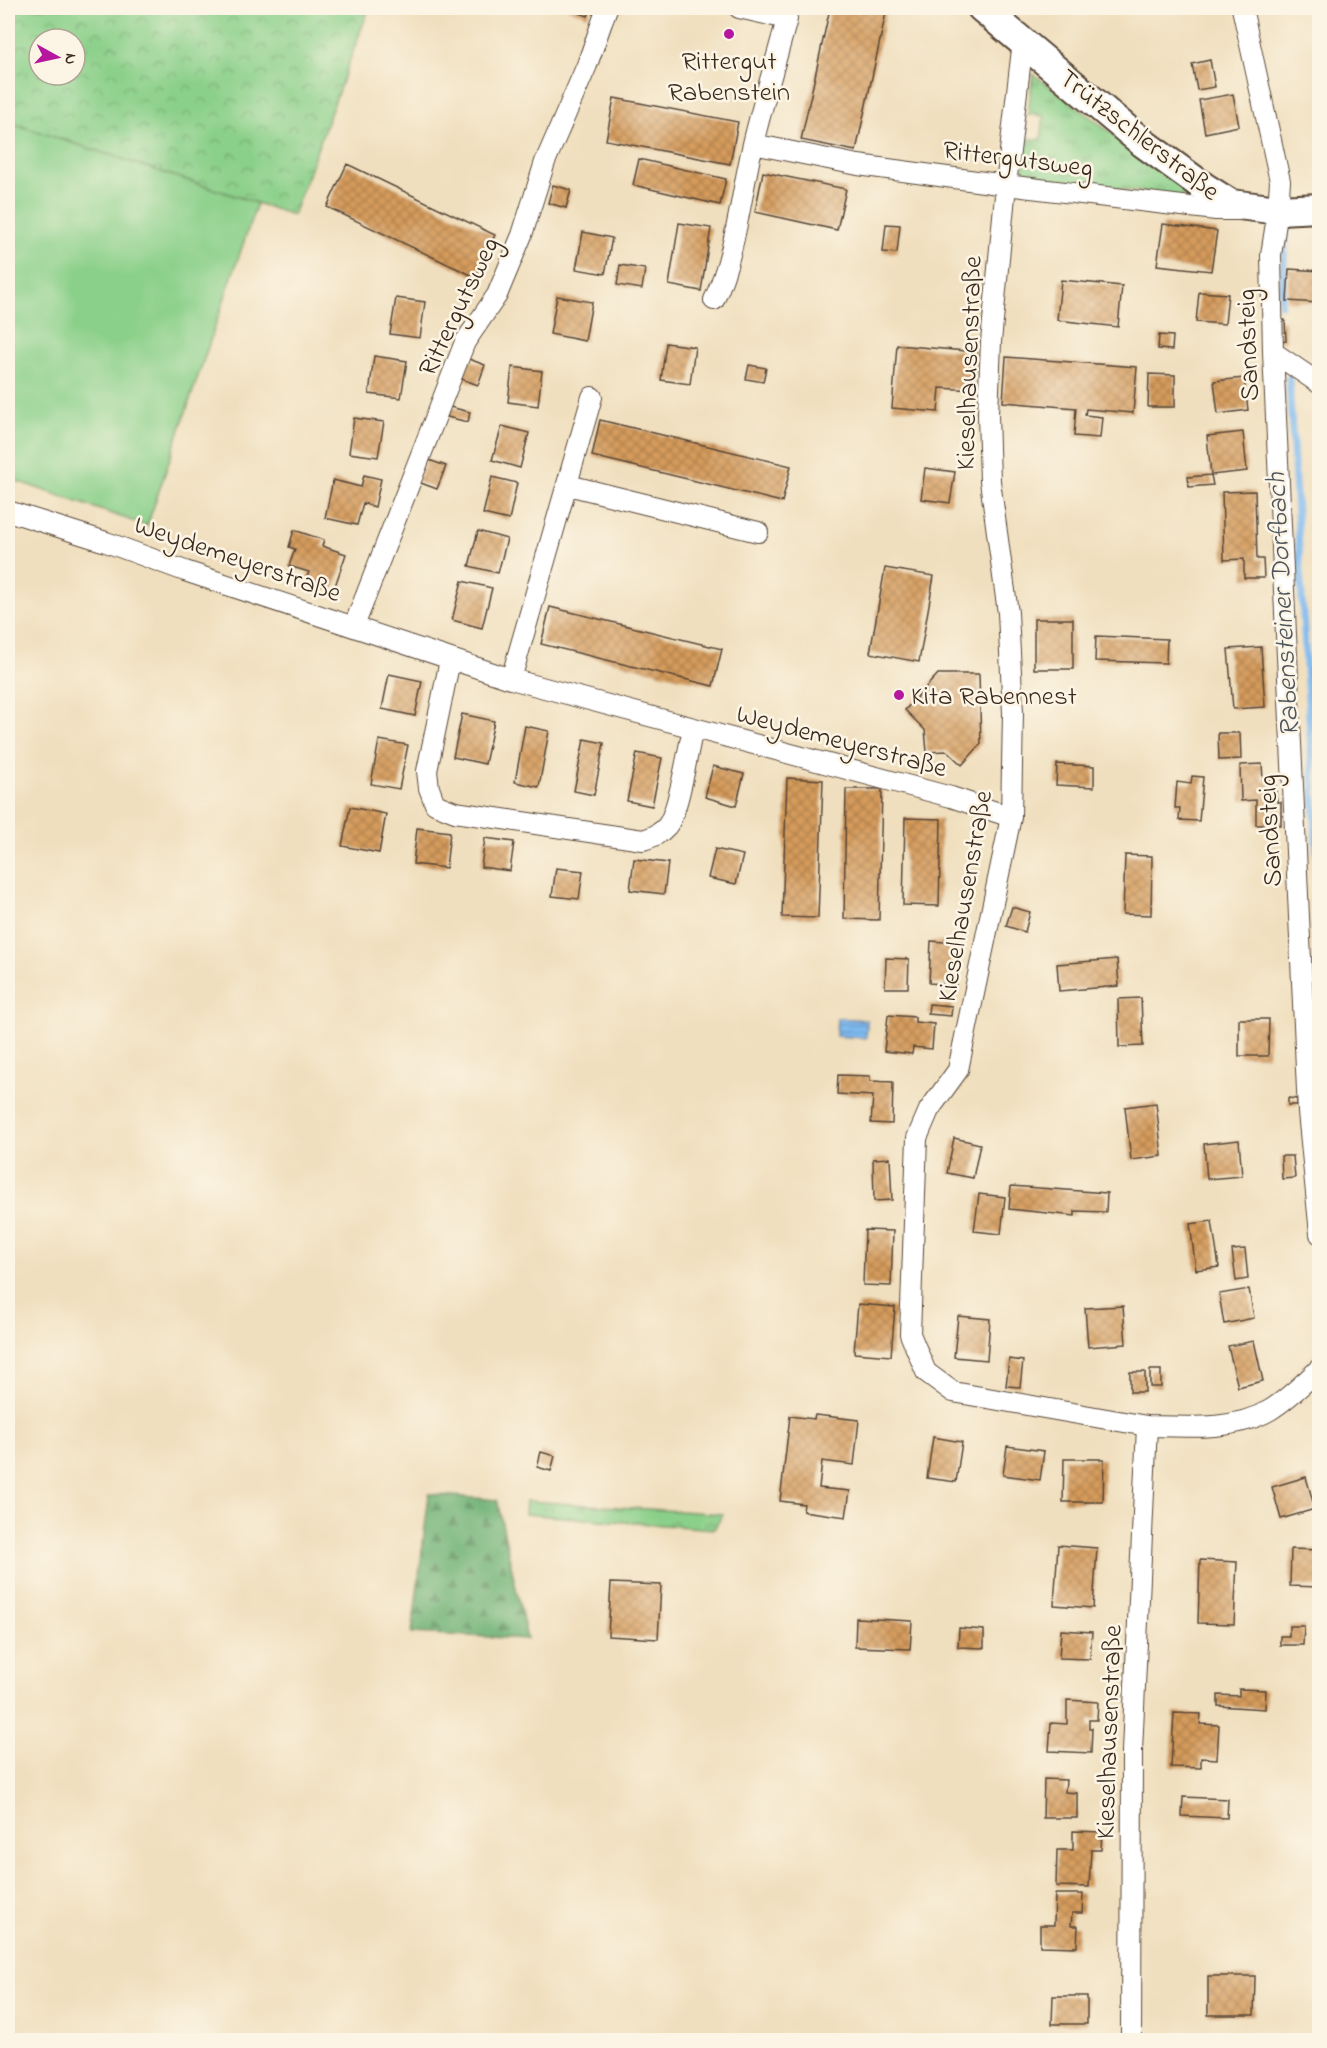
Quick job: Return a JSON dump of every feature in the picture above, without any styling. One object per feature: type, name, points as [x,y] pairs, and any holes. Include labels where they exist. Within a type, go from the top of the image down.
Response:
[{"type":"street","name":"Rittergutsweg","points":[[354,626],[465,342],[497,295],[518,245],[545,162],[586,65],[607,8]]},
{"type":"street","points":[[714,300],[738,216],[753,144],[787,19],[739,8]]},
{"type":"street","name":"Trützschlerstraße","points":[[981,8],[1143,143],[1231,204],[1278,210],[1320,208]]},
{"type":"street","name":"Sandsteig","points":[[1242,8],[1280,181],[1271,255],[1273,352],[1308,1112],[1320,1234]]},
{"type":"street","name":"Kieselhausenstraße","points":[[1023,41],[1006,185],[988,414],[990,481],[1008,613],[1013,713],[1011,817],[958,1070],[929,1110],[917,1138],[910,1334],[926,1372],[953,1392],[1147,1426],[1199,1427],[1246,1421],[1269,1410],[1289,1396],[1320,1368]]},
{"type":"street","name":"Rittergutsweg","points":[[753,144],[858,165],[1006,185],[1216,210],[1278,210]]},
{"type":"street","points":[[1273,352],[1320,384]]},
{"type":"street","points":[[511,679],[592,398]]},
{"type":"street","points":[[568,485],[758,532]]},
{"type":"street","name":"Weydemeyerstraße","points":[[8,511],[511,679],[951,797],[1011,817]]},
{"type":"street","name":"Weydemeyerstraße","points":[[450,660],[427,771],[429,788],[435,804],[455,812],[643,840],[656,836],[668,824],[676,806],[693,728]]},
{"type":"street","name":"Kieselhausenstraße","points":[[1131,2040],[1132,1750],[1147,1426]]},
{"type":"green space","points":[[8,8],[369,8],[293,215],[8,122]]},
{"type":"green space","points":[[1033,74],[1199,199],[1022,177],[1025,138],[1041,140],[1044,116],[1028,114]]},
{"type":"green space","points":[[8,122],[257,203],[147,526],[8,478]]},
{"type":"green space","points":[[429,1494],[497,1500],[527,1639],[412,1633]]},
{"type":"green space","points":[[526,1501],[723,1514],[714,1529],[525,1514]]},
{"type":"water","points":[[837,1018],[867,1020],[866,1038],[836,1036]]},
{"type":"building","points":[[565,8],[591,8],[588,16]]},
{"type":"building","points":[[830,8],[887,8],[856,151],[801,140]]},
{"type":"building","points":[[1210,60],[1215,87],[1197,90],[1192,64]]},
{"type":"building","points":[[1233,94],[1239,126],[1205,133],[1199,100]]},
{"type":"building","points":[[614,98],[738,122],[730,164],[606,140]]},
{"type":"building","points":[[639,159],[726,179],[720,205],[633,185]]},
{"type":"building","points":[[347,164],[495,235],[475,277],[327,207]]},
{"type":"building","points":[[763,172],[846,189],[837,230],[755,212]]},
{"type":"building","points":[[553,185],[571,190],[566,208],[548,203]]},
{"type":"building","points":[[679,223],[711,228],[701,291],[669,285]]},
{"type":"building","points":[[886,224],[900,225],[897,253],[883,252]]},
{"type":"building","points":[[1163,224],[1217,231],[1211,271],[1157,265]]},
{"type":"building","points":[[583,232],[612,238],[605,274],[576,269]]},
{"type":"building","points":[[620,265],[645,269],[642,289],[617,285]]},
{"type":"building","points":[[1289,269],[1320,271],[1320,303],[1287,301]]},
{"type":"building","points":[[1061,280],[1122,286],[1118,327],[1057,320]]},
{"type":"building","points":[[1199,292],[1228,294],[1225,324],[1196,322]]},
{"type":"building","points":[[557,296],[592,302],[585,341],[550,334]]},
{"type":"building","points":[[396,298],[425,302],[420,338],[390,334]]},
{"type":"building","points":[[1285,320],[1286,341],[1280,342],[1278,321]]},
{"type":"building","points":[[1159,335],[1173,336],[1172,350],[1158,349]]},
{"type":"building","points":[[666,343],[695,347],[690,384],[661,380]]},
{"type":"building","points":[[897,345],[977,352],[973,390],[940,388],[938,412],[892,408]]},
{"type":"building","points":[[374,356],[407,361],[401,398],[369,394]]},
{"type":"building","points":[[1006,357],[1137,367],[1133,413],[1086,409],[1085,415],[1102,417],[1100,438],[1074,436],[1076,408],[1003,402]]},
{"type":"building","points":[[466,358],[485,365],[478,385],[459,378]]},
{"type":"building","points":[[749,365],[766,368],[763,382],[746,379]]},
{"type":"building","points":[[512,367],[542,371],[538,406],[508,402]]},
{"type":"building","points":[[1149,374],[1175,375],[1175,407],[1148,407]]},
{"type":"building","points":[[1244,378],[1248,410],[1218,414],[1214,381]]},
{"type":"building","points":[[446,406],[470,412],[468,422],[443,416]]},
{"type":"building","points":[[354,418],[384,422],[378,457],[349,453]]},
{"type":"building","points":[[600,420],[791,466],[782,502],[592,456]]},
{"type":"building","points":[[502,426],[529,433],[520,468],[492,460]]},
{"type":"building","points":[[1243,432],[1247,471],[1211,475],[1207,436]]},
{"type":"building","points":[[426,459],[446,466],[437,489],[418,482]]},
{"type":"building","points":[[925,468],[955,472],[950,503],[921,499]]},
{"type":"building","points":[[364,475],[381,479],[375,507],[363,503],[357,525],[325,518],[333,480],[361,487]]},
{"type":"building","points":[[1211,475],[1213,485],[1189,487],[1188,477]]},
{"type":"building","points":[[492,477],[517,483],[509,520],[483,514]]},
{"type":"building","points":[[1255,491],[1257,559],[1263,559],[1264,578],[1244,578],[1244,559],[1224,560],[1222,492]]},
{"type":"building","points":[[294,530],[324,540],[322,546],[346,554],[334,589],[306,579],[309,572],[289,566],[295,549],[289,547]]},
{"type":"building","points":[[478,531],[507,539],[498,573],[469,566]]},
{"type":"building","points":[[885,568],[934,576],[919,662],[870,653]]},
{"type":"building","points":[[462,581],[492,588],[482,628],[452,620]]},
{"type":"building","points":[[550,607],[722,649],[713,686],[541,644]]},
{"type":"building","points":[[1034,619],[1073,619],[1073,669],[1034,669]]},
{"type":"building","points":[[1096,636],[1167,639],[1166,663],[1095,661]]},
{"type":"building","points":[[1261,647],[1265,707],[1233,709],[1228,649]]},
{"type":"building","points":[[389,674],[422,681],[415,716],[382,709]]},
{"type":"building","points":[[938,674],[979,674],[981,744],[962,765],[947,751],[927,752],[925,730],[905,710]]},
{"type":"building","points":[[462,714],[494,721],[485,764],[453,757]]},
{"type":"building","points":[[525,726],[549,731],[539,787],[515,782]]},
{"type":"building","points":[[1218,733],[1240,733],[1241,759],[1219,760]]},
{"type":"building","points":[[584,739],[604,743],[594,795],[574,791]]},
{"type":"building","points":[[379,740],[408,745],[399,789],[371,784]]},
{"type":"building","points":[[637,753],[662,758],[652,806],[627,801]]},
{"type":"building","points":[[1057,764],[1094,766],[1094,787],[1056,785]]},
{"type":"building","points":[[1262,764],[1263,780],[1275,779],[1277,802],[1281,802],[1281,825],[1256,825],[1256,800],[1241,801],[1240,765]]},
{"type":"building","points":[[713,766],[744,774],[736,806],[705,797]]},
{"type":"building","points":[[1192,776],[1203,777],[1199,821],[1179,820],[1180,808],[1175,808],[1177,782],[1191,784]]},
{"type":"building","points":[[787,778],[823,780],[818,918],[782,917]]},
{"type":"building","points":[[846,789],[882,789],[879,920],[844,919]]},
{"type":"building","points":[[350,807],[386,814],[379,853],[342,846]]},
{"type":"building","points":[[905,818],[941,819],[939,906],[903,905]]},
{"type":"building","points":[[417,828],[450,832],[446,868],[413,864]]},
{"type":"building","points":[[485,838],[514,842],[510,871],[481,867]]},
{"type":"building","points":[[715,849],[743,855],[736,884],[708,878]]},
{"type":"building","points":[[1125,855],[1152,856],[1151,915],[1123,914]]},
{"type":"building","points":[[634,859],[668,863],[664,894],[630,890]]},
{"type":"building","points":[[556,868],[583,871],[579,899],[552,896]]},
{"type":"building","points":[[1012,907],[1030,912],[1025,932],[1006,926]]},
{"type":"building","points":[[931,941],[958,943],[956,985],[929,983]]},
{"type":"building","points":[[886,958],[909,959],[908,988],[885,988]]},
{"type":"building","points":[[1117,959],[1119,986],[1059,991],[1057,964]]},
{"type":"building","points":[[1141,998],[1143,1046],[1119,1047],[1118,999]]},
{"type":"building","points":[[929,1004],[952,1006],[951,1016],[928,1014]]},
{"type":"building","points":[[888,1015],[915,1017],[915,1022],[934,1024],[932,1049],[913,1047],[912,1054],[884,1051]]},
{"type":"building","points":[[1239,1019],[1269,1019],[1268,1056],[1239,1056]]},
{"type":"building","points":[[838,1075],[870,1076],[870,1081],[893,1082],[892,1124],[871,1123],[873,1096],[837,1094]]},
{"type":"building","points":[[1288,1098],[1297,1099],[1297,1105],[1288,1105]]},
{"type":"building","points":[[1156,1103],[1162,1156],[1131,1160],[1125,1107]]},
{"type":"building","points":[[954,1138],[980,1144],[973,1178],[947,1173]]},
{"type":"building","points":[[1239,1140],[1242,1176],[1207,1179],[1204,1144]]},
{"type":"building","points":[[1281,1156],[1293,1156],[1295,1178],[1282,1179]]},
{"type":"building","points":[[890,1158],[892,1200],[874,1201],[873,1159]]},
{"type":"building","points":[[1011,1186],[1107,1193],[1106,1212],[1075,1211],[1075,1216],[1009,1209]]},
{"type":"building","points":[[979,1194],[1005,1197],[1001,1234],[974,1231]]},
{"type":"building","points":[[1212,1221],[1219,1267],[1196,1270],[1190,1224]]},
{"type":"building","points":[[865,1230],[893,1231],[891,1286],[863,1285]]},
{"type":"building","points":[[1245,1249],[1248,1279],[1236,1281],[1232,1250]]},
{"type":"building","points":[[1249,1289],[1254,1318],[1224,1324],[1219,1294]]},
{"type":"building","points":[[858,1304],[895,1307],[891,1356],[854,1353]]},
{"type":"building","points":[[1123,1306],[1126,1344],[1088,1347],[1085,1308]]},
{"type":"building","points":[[958,1316],[990,1319],[987,1360],[954,1357]]},
{"type":"building","points":[[1254,1341],[1263,1381],[1238,1387],[1228,1346]]},
{"type":"building","points":[[1009,1359],[1023,1361],[1020,1387],[1006,1386]]},
{"type":"building","points":[[1150,1370],[1161,1370],[1161,1387],[1150,1387]]},
{"type":"building","points":[[1130,1372],[1145,1372],[1145,1392],[1130,1392]]},
{"type":"building","points":[[815,1415],[859,1420],[854,1465],[822,1461],[819,1488],[850,1491],[846,1517],[803,1511],[804,1504],[780,1501],[790,1416],[814,1419]]},
{"type":"building","points":[[933,1437],[962,1442],[956,1482],[927,1478]]},
{"type":"building","points":[[1007,1446],[1044,1451],[1040,1480],[1003,1475]]},
{"type":"building","points":[[541,1452],[555,1456],[551,1471],[537,1467]]},
{"type":"building","points":[[1064,1459],[1104,1459],[1103,1502],[1063,1502]]},
{"type":"building","points":[[1306,1477],[1315,1509],[1281,1519],[1272,1487]]},
{"type":"building","points":[[1058,1545],[1097,1548],[1093,1608],[1054,1605]]},
{"type":"building","points":[[1291,1549],[1320,1550],[1320,1587],[1290,1586]]},
{"type":"building","points":[[1200,1560],[1237,1562],[1234,1624],[1198,1623]]},
{"type":"building","points":[[611,1583],[661,1585],[658,1639],[608,1636]]},
{"type":"building","points":[[856,1618],[912,1621],[910,1649],[855,1647]]},
{"type":"building","points":[[1289,1626],[1304,1626],[1303,1645],[1280,1645],[1280,1636],[1289,1636]]},
{"type":"building","points":[[959,1628],[984,1630],[984,1648],[958,1647]]},
{"type":"building","points":[[1061,1630],[1092,1632],[1090,1659],[1059,1658]]},
{"type":"building","points":[[1239,1689],[1266,1690],[1265,1709],[1218,1706],[1218,1695],[1239,1696]]},
{"type":"building","points":[[1067,1700],[1098,1702],[1097,1720],[1089,1720],[1089,1728],[1092,1728],[1091,1753],[1049,1751],[1051,1723],[1067,1724]]},
{"type":"building","points":[[1174,1713],[1201,1714],[1200,1724],[1219,1725],[1217,1759],[1201,1758],[1201,1768],[1171,1767]]},
{"type":"building","points":[[1044,1779],[1066,1780],[1065,1792],[1077,1793],[1077,1818],[1043,1818]]},
{"type":"building","points":[[1183,1797],[1228,1799],[1227,1818],[1182,1816]]},
{"type":"building","points":[[1073,1831],[1102,1832],[1101,1850],[1091,1850],[1089,1887],[1056,1886],[1057,1850],[1073,1850]]},
{"type":"building","points":[[1055,1894],[1083,1894],[1082,1913],[1072,1913],[1071,1926],[1078,1926],[1077,1947],[1040,1946],[1040,1925],[1054,1925]]},
{"type":"building","points":[[1208,1976],[1255,1976],[1254,2015],[1208,2015]]},
{"type":"building","points":[[1053,1996],[1087,1996],[1087,2024],[1052,2024]]},
{"type":"waterway","name":"Rabensteiner Dorfbach","points":[[1281,304],[1286,229]]},
{"type":"waterway","name":"Rabensteiner Dorfbach","points":[[1289,378],[1320,902]]},
{"type":"place","name":"Rittergut Rabenstein","points":[[729,34]]},
{"type":"place","name":"Kita Rabennest","points":[[899,695]]}]
